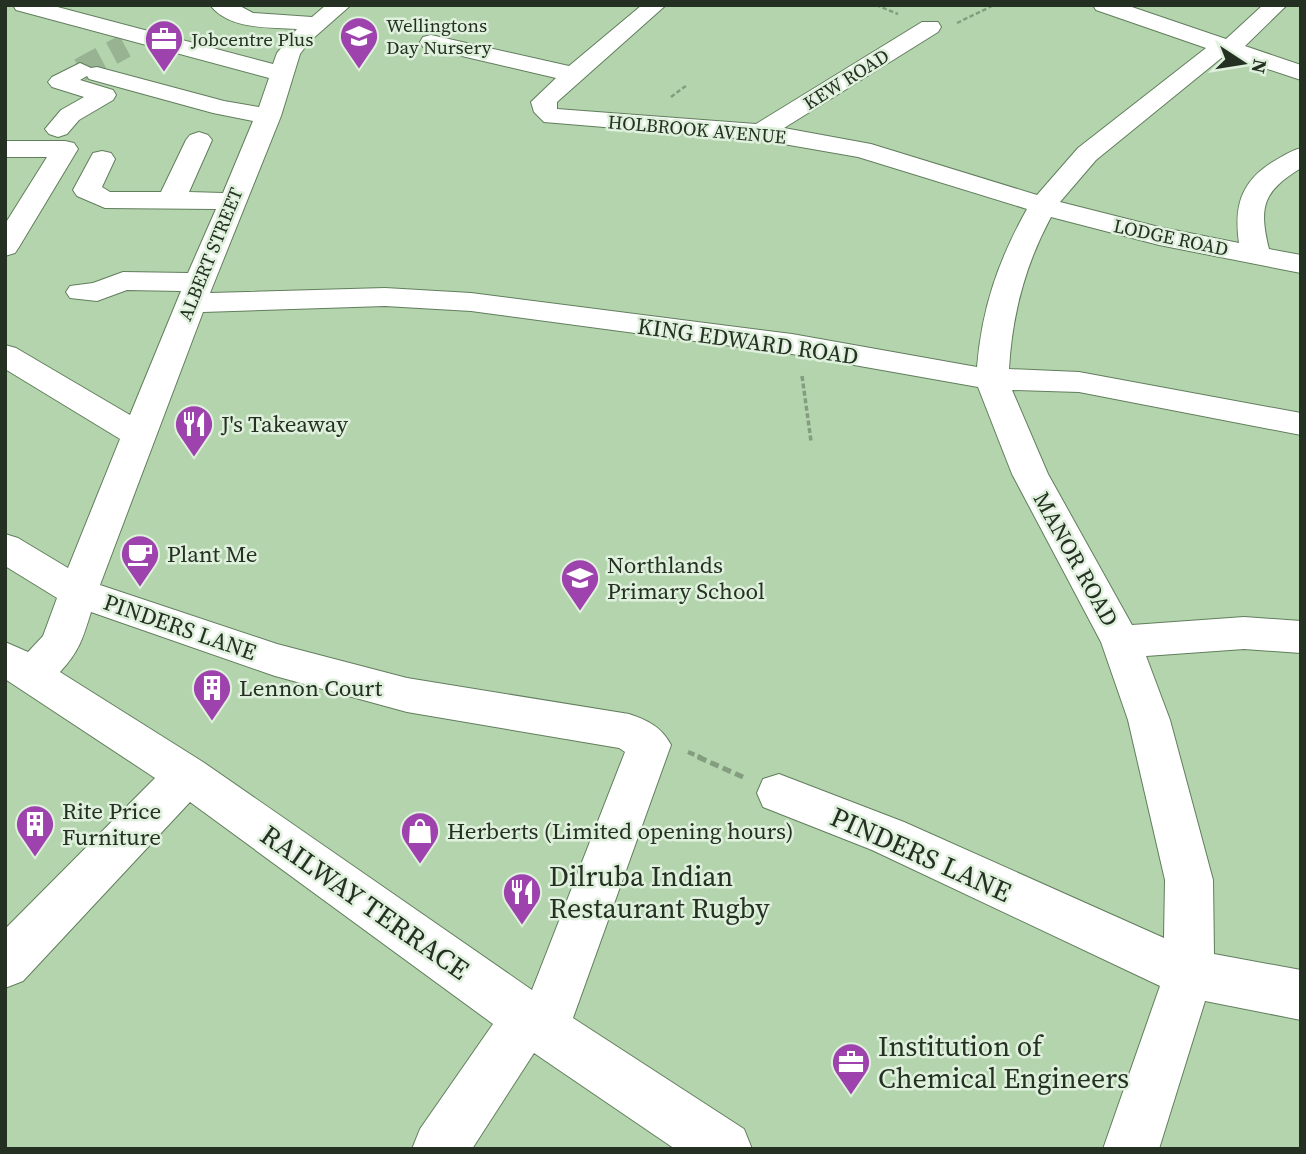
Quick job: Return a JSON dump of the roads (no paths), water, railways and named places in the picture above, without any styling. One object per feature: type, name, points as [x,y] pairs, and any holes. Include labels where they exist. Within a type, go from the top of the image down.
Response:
[{"type":"street","points":[[24,5],[133,41],[282,74]]},
{"type":"street","points":[[222,5],[242,18],[330,10]]},
{"type":"street","name":"HOLBROOK AVENUE","points":[[655,5],[571,74],[543,102],[542,107],[552,117],[761,132],[862,150],[1043,205]]},
{"type":"street","points":[[1104,5],[1301,73]]},
{"type":"street","name":"MANOR ROAD","points":[[1131,1149],[1189,974],[1189,880],[1149,720],[1121,642],[1030,474],[998,400],[992,379],[1003,298],[1019,249],[1043,205],[1087,154],[1225,48],[1276,5]]},
{"type":"street","name":"ALBERT STREET","points":[[18,666],[61,644],[78,592],[231,201],[257,114],[282,74],[289,53],[330,10]]},
{"type":"street","name":"KEW ROAD","points":[[761,132],[930,27]]},
{"type":"street","points":[[431,42],[571,74]]},
{"type":"street","points":[[58,129],[71,115],[104,95],[60,82],[89,72],[257,114]]},
{"type":"street","points":[[171,201],[191,134],[187,129],[257,114]]},
{"type":"street","points":[[5,149],[65,149],[5,247]]},
{"type":"street","points":[[1257,256],[1253,245],[1250,205],[1255,189],[1301,156]]},
{"type":"street","points":[[102,159],[87,190],[95,195],[119,202],[231,201]]},
{"type":"street","name":"LODGE ROAD","points":[[1043,205],[1158,236],[1301,264]]},
{"type":"street","name":"KING EDWARD ROAD","points":[[81,292],[97,292],[123,281],[195,292],[471,302],[803,346],[992,379],[1079,382],[1301,424]]},
{"type":"street","points":[[5,355],[140,436]]},
{"type":"street","name":"PINDERS LANE","points":[[5,548],[78,592],[275,660],[393,692],[629,732],[649,745],[535,1023]]},
{"type":"street","points":[[1121,642],[1244,633],[1301,637]]},
{"type":"street","name":"RAILWAY TERRACE","points":[[18,666],[187,775],[535,1023],[724,1149]]},
{"type":"street","points":[[5,964],[187,775]]},
{"type":"street","name":"PINDERS LANE","points":[[779,793],[888,836],[1189,974],[1301,995]]},
{"type":"street","points":[[440,1149],[535,1023]]},
{"type":"tunnel","points":[[80,70],[125,46]]},
{"type":"place","name":"Wellingtons Day Nursery","points":[[359,70]]},
{"type":"place","name":"Jobcentre Plus","points":[[164,73]]},
{"type":"place","name":"J's Takeaway","points":[[194,458]]},
{"type":"place","name":"Plant Me","points":[[140,588]]},
{"type":"place","name":"Northlands Primary School","points":[[580,612]]},
{"type":"place","name":"Lennon Court","points":[[212,722]]},
{"type":"place","name":"Rite Price Furniture","points":[[35,858]]},
{"type":"place","name":"Herberts (Limited opening hours)","points":[[420,865]]},
{"type":"place","name":"Dilruba Indian Restaurant Rugby","points":[[522,926]]},
{"type":"place","name":"Institution of Chemical Engineers","points":[[851,1096]]}]
